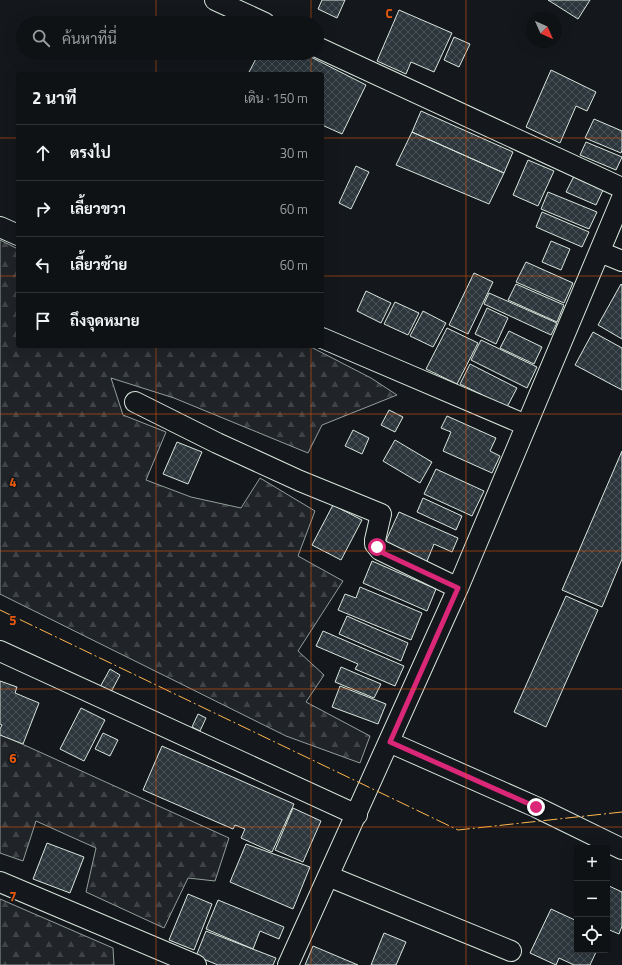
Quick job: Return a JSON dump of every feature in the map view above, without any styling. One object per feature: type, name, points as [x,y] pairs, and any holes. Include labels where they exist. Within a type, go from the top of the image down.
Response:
[{"type":"street","points":[[215,0],[250,16]]},
{"type":"street","points":[[324,50],[622,188]]},
{"type":"street","points":[[288,965],[390,742],[458,588],[622,198]]},
{"type":"street","points":[[0,227],[16,234]]},
{"type":"street","points":[[600,252],[622,261]]},
{"type":"street","points":[[324,339],[526,425]]},
{"type":"street","points":[[136,402],[216,443],[300,481],[381,514],[375,540],[375,544],[380,550],[458,588]]},
{"type":"street","points":[[0,650],[357,814]]},
{"type":"street","points":[[390,742],[536,807],[622,849]]},
{"type":"street","points":[[328,876],[511,951]]},
{"type":"street","points":[[0,882],[196,965]]},
{"type":"green space","points":[[0,240],[16,248],[16,348],[313,348],[371,378],[397,395],[322,425],[308,453],[174,398],[111,378],[123,415],[166,432],[146,480],[191,497],[241,508],[260,478],[315,511],[298,556],[343,581],[298,651],[324,675],[306,702],[370,736],[360,763],[286,736],[0,594]]},
{"type":"green space","points":[[0,734],[229,838],[215,881],[188,878],[164,928],[86,892],[96,848],[36,821],[23,861],[0,853]]},
{"type":"green space","points":[[0,899],[113,948],[114,965],[0,965]]},
{"type":"building","points":[[322,0],[345,0],[337,18],[318,9]]},
{"type":"building","points":[[548,0],[590,0],[578,19]]},
{"type":"building","points":[[399,10],[452,33],[434,72],[411,62],[406,74],[377,61]]},
{"type":"building","points":[[454,37],[470,44],[459,67],[444,60]]},
{"type":"building","points":[[255,60],[317,60],[366,85],[342,134],[324,126],[324,72],[249,72]]},
{"type":"building","points":[[551,70],[596,92],[587,111],[576,106],[560,143],[526,127]]},
{"type":"building","points":[[421,111],[513,152],[504,173],[412,132]]},
{"type":"building","points":[[594,119],[622,131],[621,153],[585,138]]},
{"type":"building","points":[[412,132],[504,173],[489,204],[396,165]]},
{"type":"building","points":[[586,142],[622,157],[616,170],[580,155]]},
{"type":"building","points":[[528,160],[554,171],[538,206],[513,195]]},
{"type":"building","points":[[356,166],[369,172],[351,209],[339,203]]},
{"type":"building","points":[[575,174],[604,188],[596,205],[566,192]]},
{"type":"building","points":[[548,192],[597,212],[589,229],[541,209]]},
{"type":"building","points":[[542,212],[589,232],[582,247],[536,227]]},
{"type":"building","points":[[551,241],[570,249],[561,270],[542,262]]},
{"type":"building","points":[[526,262],[573,283],[564,303],[516,282]]},
{"type":"building","points":[[474,273],[493,282],[468,334],[449,325]]},
{"type":"building","points":[[516,284],[564,305],[557,322],[508,300]]},
{"type":"building","points":[[621,284],[622,285],[622,339],[598,325]]},
{"type":"building","points":[[366,291],[391,303],[381,323],[357,311]]},
{"type":"building","points":[[489,293],[557,323],[551,335],[484,304]]},
{"type":"building","points":[[395,302],[419,313],[408,335],[384,324]]},
{"type":"building","points":[[487,308],[508,318],[496,344],[475,334]]},
{"type":"building","points":[[423,311],[446,323],[433,347],[410,336]]},
{"type":"building","points":[[447,328],[478,343],[457,384],[426,369]]},
{"type":"building","points":[[509,331],[542,347],[534,364],[500,348]]},
{"type":"building","points":[[593,332],[622,348],[622,390],[575,365]]},
{"type":"building","points":[[481,340],[537,367],[527,388],[471,360]]},
{"type":"building","points":[[470,364],[517,388],[507,407],[460,384]]},
{"type":"building","points":[[389,410],[403,417],[395,432],[381,425]]},
{"type":"building","points":[[447,416],[496,438],[490,451],[500,456],[492,473],[443,451],[451,432],[441,428]]},
{"type":"building","points":[[353,430],[369,438],[362,454],[345,446]]},
{"type":"building","points":[[395,440],[432,462],[420,483],[383,461]]},
{"type":"building","points":[[177,442],[202,452],[188,484],[163,474]]},
{"type":"building","points":[[622,451],[622,559],[602,607],[562,590]]},
{"type":"building","points":[[436,469],[484,491],[472,516],[424,494]]},
{"type":"building","points":[[423,498],[462,516],[456,530],[417,512]]},
{"type":"building","points":[[333,505],[362,520],[341,560],[312,545]]},
{"type":"building","points":[[399,512],[458,538],[452,552],[434,544],[425,566],[383,547]]},
{"type":"building","points":[[372,561],[436,589],[427,611],[363,583]]},
{"type":"building","points":[[360,587],[422,613],[411,640],[338,610],[345,594],[356,598]]},
{"type":"building","points":[[566,596],[598,610],[546,727],[514,712]]},
{"type":"building","points":[[347,616],[408,643],[401,661],[339,634]]},
{"type":"building","points":[[323,631],[404,666],[395,686],[355,669],[358,664],[316,646]]},
{"type":"building","points":[[341,667],[381,684],[374,698],[335,682]]},
{"type":"building","points":[[110,669],[120,675],[111,692],[100,687]]},
{"type":"building","points":[[0,681],[17,687],[15,693],[39,703],[23,744],[0,735],[2,725],[0,724]]},
{"type":"building","points":[[340,686],[386,704],[378,724],[332,707]]},
{"type":"building","points":[[81,708],[105,720],[84,761],[60,749]]},
{"type":"building","points":[[198,714],[206,718],[200,731],[192,727]]},
{"type":"building","points":[[103,733],[118,740],[110,756],[95,749]]},
{"type":"building","points":[[162,746],[294,804],[272,852],[241,838],[245,829],[235,825],[233,829],[143,790]]},
{"type":"building","points":[[293,808],[321,821],[303,862],[275,850]]},
{"type":"building","points":[[47,843],[84,857],[70,893],[33,879]]},
{"type":"building","points":[[246,844],[310,867],[293,909],[230,882]]},
{"type":"building","points":[[610,886],[622,892],[622,926],[619,934],[610,930]]},
{"type":"building","points":[[188,894],[212,904],[194,950],[169,940]]},
{"type":"building","points":[[218,900],[284,927],[279,939],[260,931],[253,949],[206,929]]},
{"type":"building","points":[[551,909],[574,920],[574,953],[596,953],[590,965],[574,965],[559,958],[556,965],[530,953]]},
{"type":"building","points":[[206,931],[276,958],[273,965],[218,965],[196,956]]},
{"type":"building","points":[[384,933],[406,942],[396,965],[371,965]]},
{"type":"building","points":[[313,946],[358,965],[305,965]]},
{"type":"power","points":[[0,610],[458,830],[622,812]]},
{"type":"route","points":[[377,547],[383,553],[458,588],[390,742],[536,807]]}]
